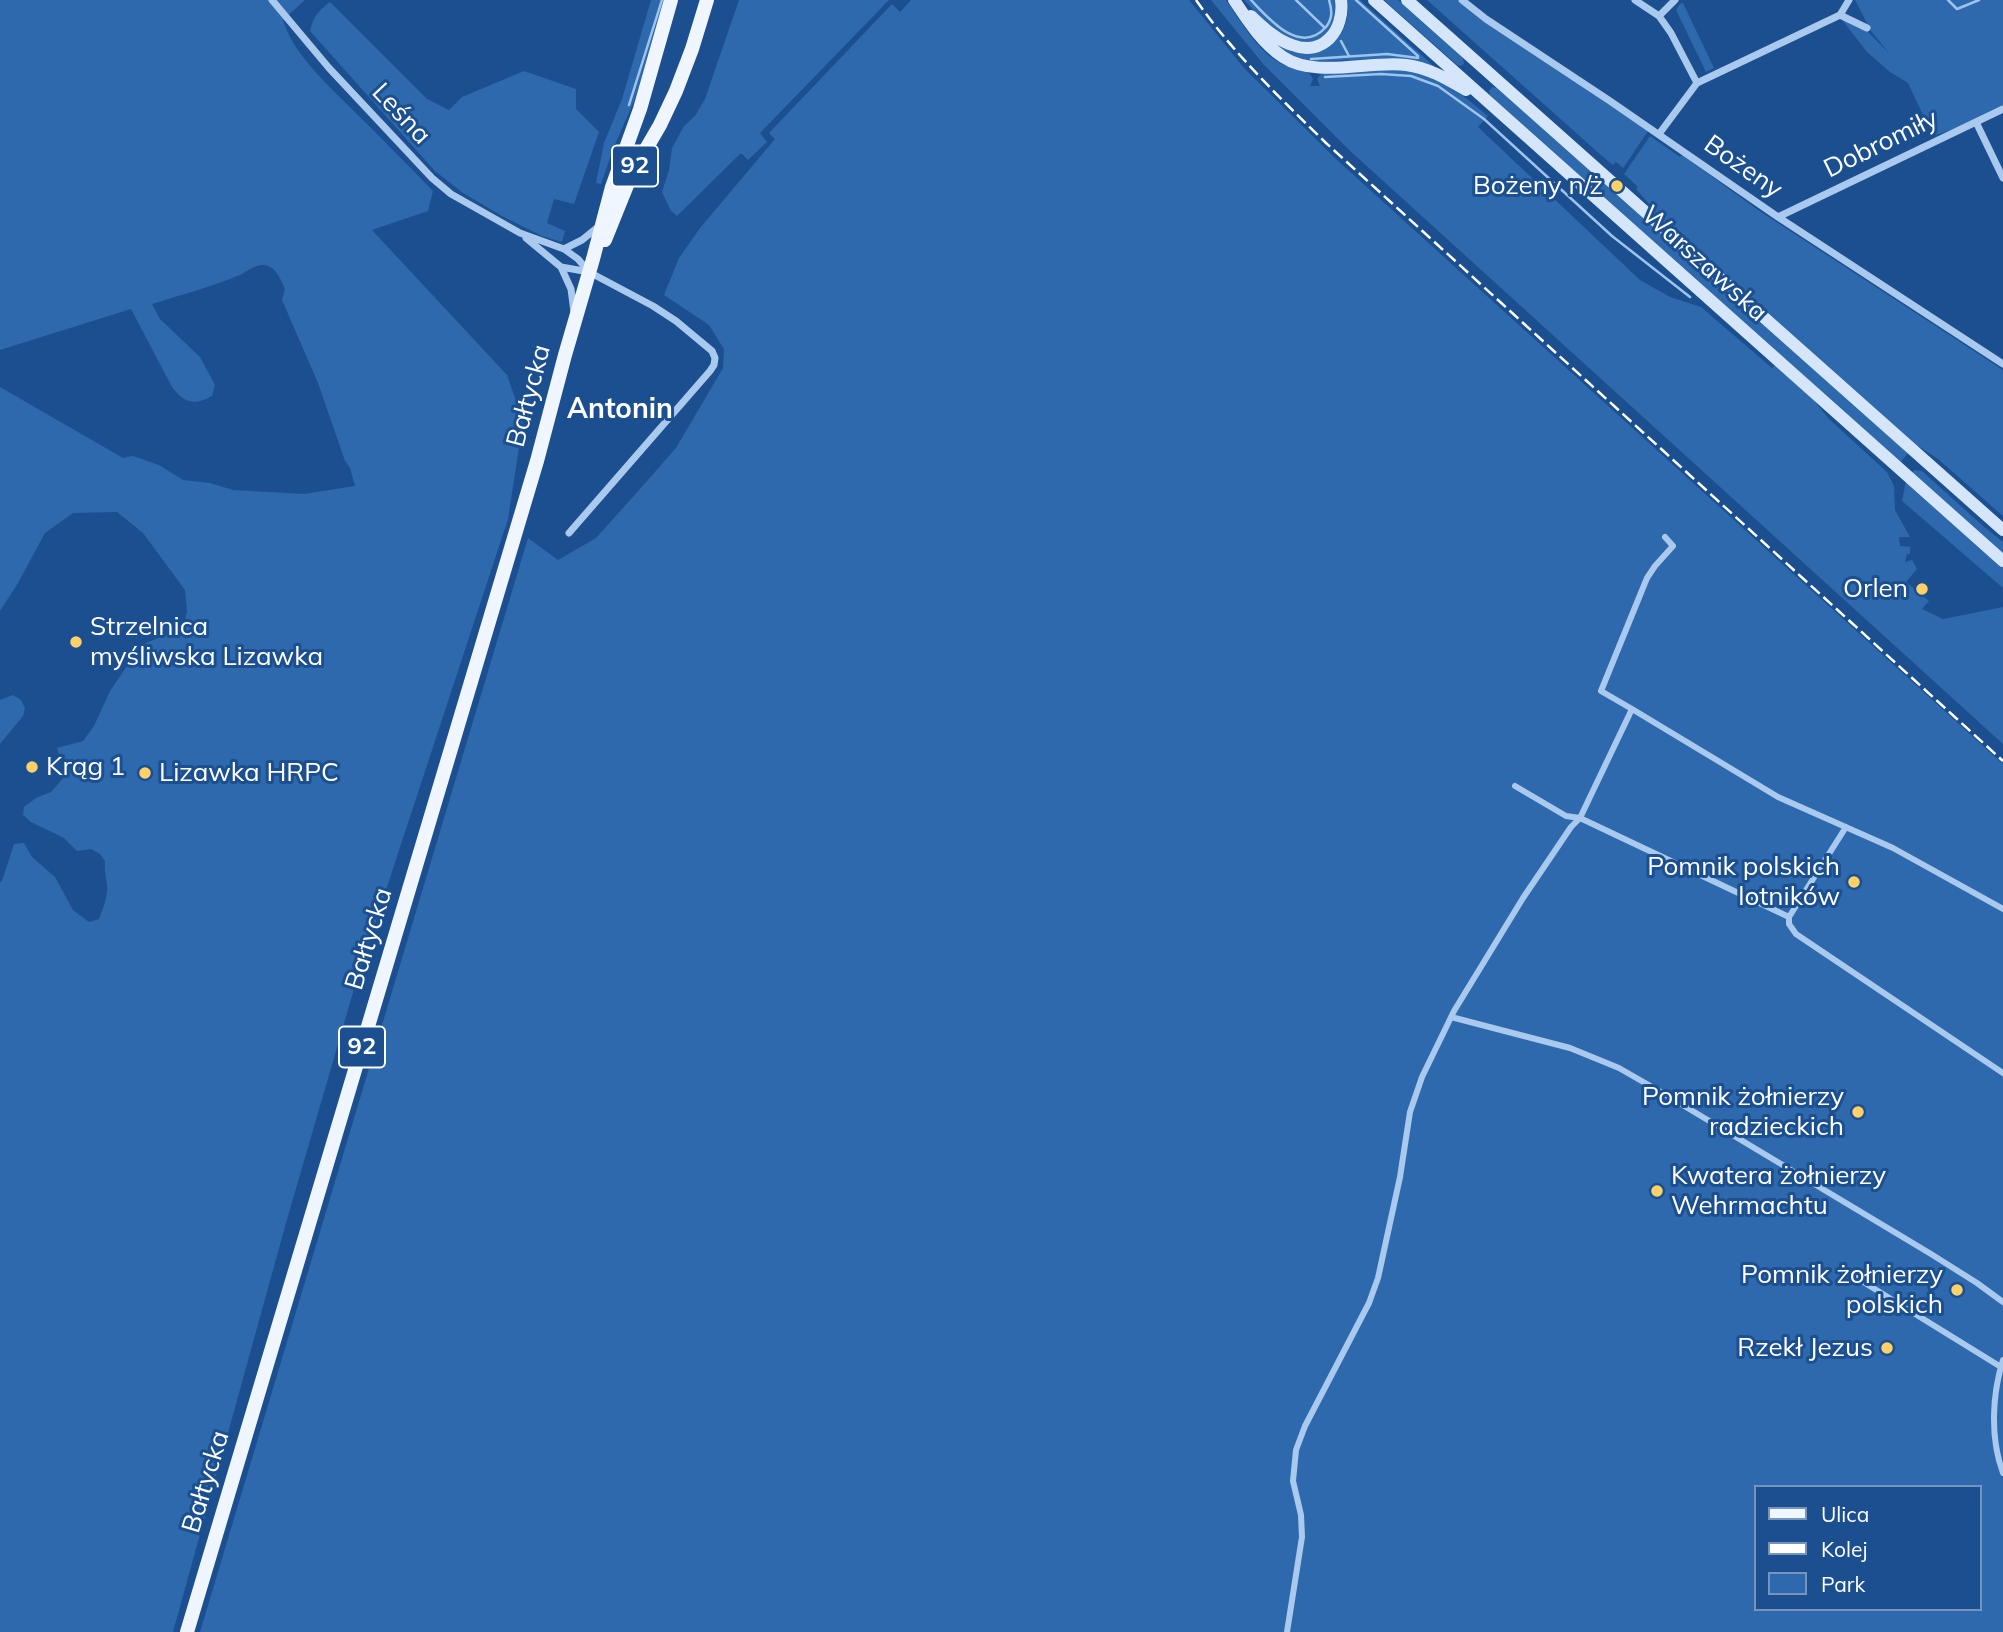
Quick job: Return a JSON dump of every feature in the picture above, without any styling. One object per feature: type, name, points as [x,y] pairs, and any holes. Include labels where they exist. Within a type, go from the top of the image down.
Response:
[{"type":"main road","name":"Bałtycka","points":[[187,1632],[537,461],[601,224],[640,109],[671,0]]},
{"type":"main road","name":"Bałtycka","points":[[591,265],[604,242],[635,166],[660,125],[676,91],[707,0]]},
{"type":"main road","points":[[1234,0],[1274,36],[1290,45],[1305,48],[1323,43],[1334,34],[1341,18],[1341,0]]},
{"type":"main road","points":[[1234,0],[1264,41],[1294,63],[1316,67],[1388,64],[1423,69],[1468,91],[1509,121]]},
{"type":"main road","name":"Warszawska","points":[[1374,0],[2003,561]]},
{"type":"main road","name":"Warszawska","points":[[1409,0],[2003,530]]},
{"type":"main road","points":[[1902,472],[1918,455]]},
{"type":"street","name":"Leśna","points":[[272,0],[328,68],[432,178],[451,194],[520,233],[565,249],[591,265]]},
{"type":"street","name":"Bożeny","points":[[1462,0],[1778,218],[2003,364]]},
{"type":"street","points":[[1635,0],[1659,16],[1697,83]]},
{"type":"street","points":[[1659,16],[1675,0]]},
{"type":"street","points":[[1659,134],[1697,83],[1840,15],[1849,0]]},
{"type":"street","points":[[1840,15],[1867,28]]},
{"type":"street","name":"Dobromiły","points":[[1778,218],[2003,109]]},
{"type":"street","points":[[1976,122],[2003,178]]},
{"type":"street","points":[[565,249],[582,240],[601,224]]},
{"type":"street","name":"Leśna","points":[[520,233],[561,267]]},
{"type":"street","points":[[569,533],[710,371],[715,358],[707,346],[676,321],[591,265],[561,267],[570,289],[575,319]]},
{"type":"street","points":[[1665,537],[1674,546],[1647,578],[1601,691],[1778,797],[1893,848],[2003,909]]},
{"type":"street","points":[[1287,1632],[1302,1537],[1301,1515],[1293,1481],[1296,1450],[1304,1426],[1369,1303],[1378,1278],[1400,1177],[1410,1112],[1422,1077],[1451,1017],[1536,878],[1580,818],[1632,709]]},
{"type":"street","points":[[1515,786],[1566,816],[1580,818],[1789,917]]},
{"type":"street","points":[[1846,827],[1789,917],[1790,928],[2003,1073]]},
{"type":"street","points":[[1451,1017],[1570,1048],[1619,1068],[1920,1247],[2003,1302]]},
{"type":"street","points":[[1852,1275],[2002,1364],[1995,1408],[1994,1438],[2003,1473]]},
{"type":"green space","points":[[0,0],[305,0],[283,20],[296,48],[329,87],[433,191],[428,211],[372,230],[507,375],[523,421],[508,519],[359,972],[286,1223],[173,1632],[0,1632],[0,882],[14,844],[24,843],[32,857],[55,877],[73,910],[89,922],[99,919],[107,894],[105,861],[91,849],[77,851],[64,838],[31,822],[23,815],[24,807],[51,792],[66,775],[57,748],[83,741],[94,726],[110,691],[129,663],[146,643],[173,632],[184,624],[187,612],[185,590],[143,533],[117,512],[73,513],[45,533],[0,611],[0,387],[123,458],[133,456],[159,465],[183,480],[210,483],[233,490],[304,494],[355,486],[318,383],[282,300],[285,289],[278,274],[269,266],[258,266],[218,283],[152,304],[160,319],[200,357],[215,385],[212,396],[200,401],[185,400],[172,387],[131,309],[0,350]]},
{"type":"green space","points":[[651,0],[665,0],[635,99],[601,184],[596,183],[604,143],[622,99]]},
{"type":"green space","points":[[739,0],[889,0],[760,133],[767,142],[748,160],[740,154],[677,216],[671,211],[662,192],[672,148],[684,126],[695,116],[705,99]]},
{"type":"green space","points":[[911,0],[1189,0],[1244,68],[1337,160],[2003,764],[2003,1632],[200,1632],[528,538],[558,560],[596,538],[676,448],[723,368],[724,349],[709,325],[664,295],[679,258],[700,228],[775,139],[769,133],[892,4],[900,12]]},
{"type":"green space","points":[[1211,0],[1226,0],[1258,45],[1275,60],[1310,74],[1313,79],[1310,86],[1320,86],[1317,79],[1324,73],[1391,69],[1423,75],[1453,89],[1488,116],[1478,127],[1640,280],[1670,297],[1701,307],[1772,368],[1775,365],[1807,392],[1829,419],[1887,472],[1894,486],[1895,510],[1910,537],[1899,537],[1900,546],[1910,547],[1910,554],[1907,554],[1905,562],[1912,560],[1917,569],[1906,582],[1929,601],[1922,609],[1943,619],[2003,607],[2003,744],[1348,149],[1264,65]]},
{"type":"green space","points":[[1244,0],[1335,0],[1335,17],[1328,32],[1317,40],[1294,40],[1271,26]]},
{"type":"green space","points":[[1347,0],[1360,0],[1436,68],[1389,58],[1312,62],[1295,58],[1274,44],[1302,53],[1332,43],[1345,25]]},
{"type":"green space","points":[[1384,0],[1398,0],[1463,58],[1464,64],[1457,65]]},
{"type":"green space","points":[[1427,0],[1457,0],[1648,131],[1624,167],[1616,162],[1613,165],[1602,156]]},
{"type":"green space","points":[[1855,0],[2003,0],[2003,109],[1933,136],[1908,83],[1867,52],[1843,21],[1847,19],[1866,30],[1889,53],[1871,31]]},
{"type":"green space","points":[[330,2],[427,99],[449,110],[462,97],[524,71],[576,89],[576,109],[599,132],[574,204],[554,199],[547,223],[565,231],[562,242],[542,236],[502,216],[463,193],[435,171],[310,31],[317,14]]},
{"type":"green space","points":[[1683,3],[1714,68],[1706,72],[1676,10]]},
{"type":"green space","points":[[1492,87],[1497,88],[1908,453],[1900,463],[1490,95]]},
{"type":"green space","points":[[1650,136],[2003,370],[2003,516],[1938,459],[1909,440],[1661,218],[1636,189],[1638,187],[1624,174]]},
{"type":"green space","points":[[1914,470],[1922,471],[2003,542],[2003,554],[1912,473]]},
{"type":"green space","points":[[1906,481],[2003,567],[2003,588],[1902,501]]},
{"type":"green space","points":[[13,695],[21,700],[25,708],[23,716],[0,744],[0,700]]},
{"type":"waterway","points":[[629,105],[662,0]]},
{"type":"waterway","points":[[1251,0],[1276,25],[1296,36],[1306,38],[1316,35],[1328,24],[1331,14],[1329,0]]},
{"type":"waterway","points":[[1296,0],[1325,28]]},
{"type":"waterway","points":[[1311,59],[1387,54],[1418,58],[1356,0]]},
{"type":"waterway","points":[[1948,0],[1957,9],[1979,0]]},
{"type":"waterway","points":[[1341,41],[1349,56]]},
{"type":"waterway","points":[[1325,77],[1381,74],[1411,76],[1438,86],[1484,119],[1612,236],[1690,297]]},
{"type":"railway","points":[[1196,0],[1241,57],[1326,143],[2003,761]]},
{"type":"place","name":"Bożeny n/ż","points":[[1617,186]]},
{"type":"place","name":"Orlen","points":[[1922,589]]},
{"type":"place","name":"Strzelnica myśliwska Lizawka","points":[[76,642]]},
{"type":"place","name":"Krąg 1","points":[[32,767]]},
{"type":"place","name":"Lizawka HRPC","points":[[145,773]]},
{"type":"place","name":"Pomnik polskich lotników","points":[[1854,882]]},
{"type":"place","name":"Pomnik żołnierzy radzieckich","points":[[1858,1112]]},
{"type":"place","name":"Kwatera żołnierzy Wehrmachtu","points":[[1657,1191]]},
{"type":"place","name":"Pomnik żołnierzy polskich","points":[[1957,1290]]},
{"type":"place","name":"Rzekł Jezus","points":[[1887,1348]]},
{"type":"district","name":"Antonin","points":[[620,410]]}]
